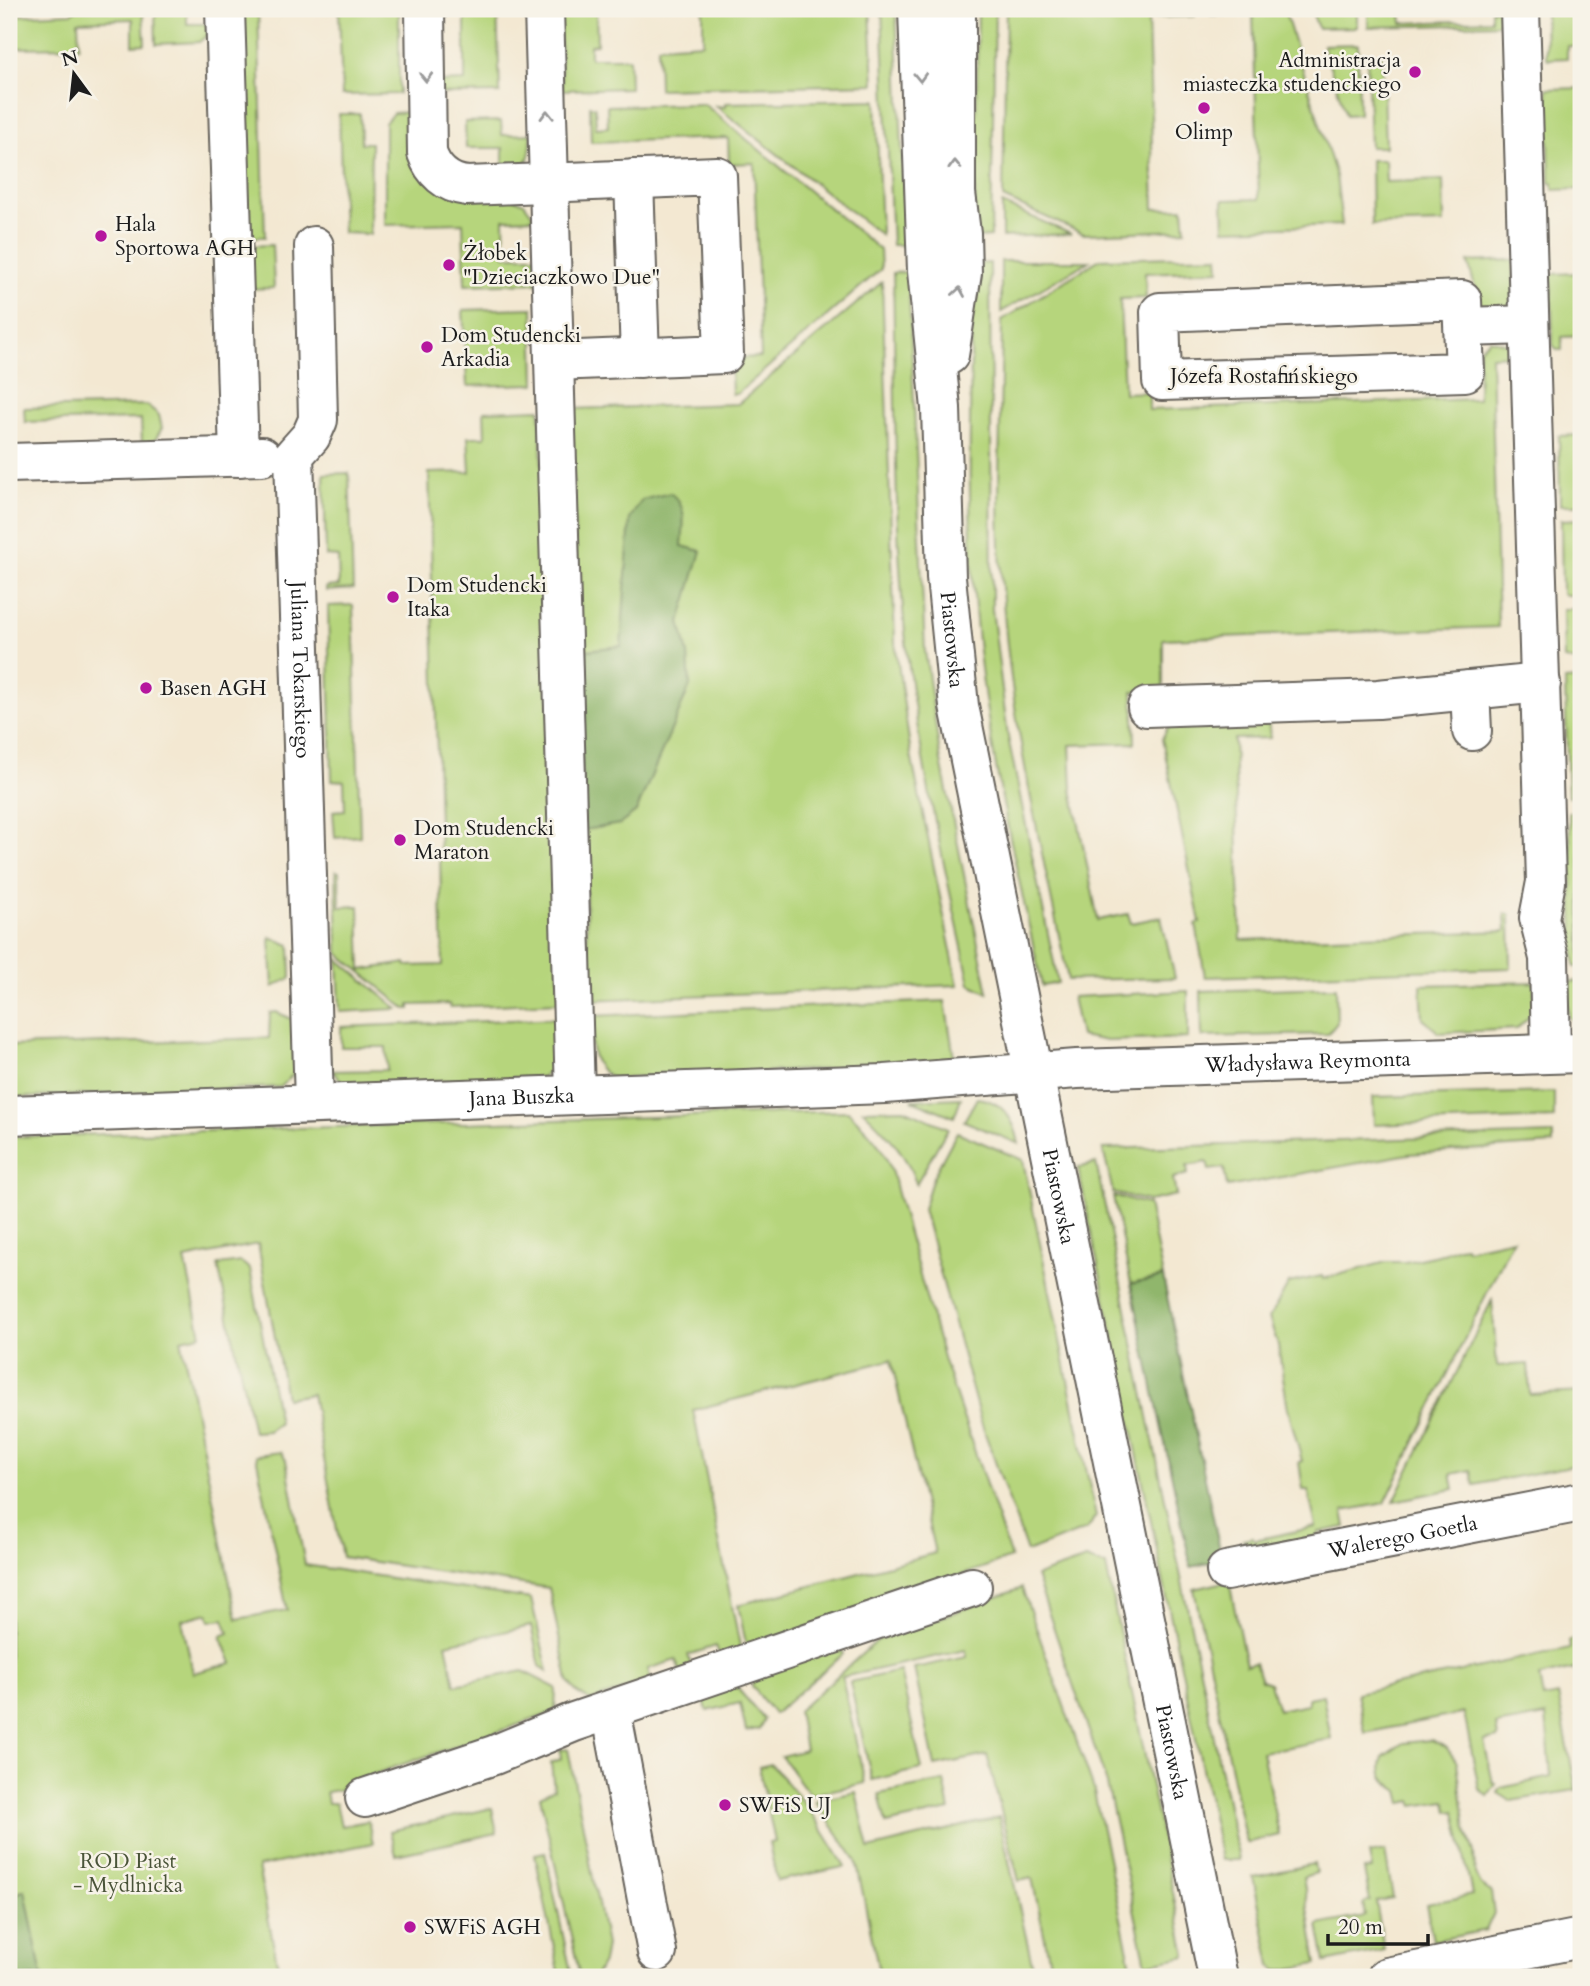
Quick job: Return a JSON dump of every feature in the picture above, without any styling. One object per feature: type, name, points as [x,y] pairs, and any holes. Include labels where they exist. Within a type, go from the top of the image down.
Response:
[{"type":"street","points":[[225,9],[239,457]]},
{"type":"street","points":[[425,9],[427,153],[433,167],[450,182],[462,186],[718,176],[724,354],[555,361]]},
{"type":"street","points":[[544,9],[575,1094]]},
{"type":"street","name":"Piastowska","points":[[918,9],[927,271],[941,408],[946,577],[959,706],[1035,1073],[1050,1164],[1218,1977]]},
{"type":"street","name":"Piastowska","points":[[941,408],[962,274],[956,193],[956,9]]},
{"type":"street","points":[[1520,9],[1546,883],[1539,918],[1566,1053]]},
{"type":"street","points":[[634,179],[640,358]]},
{"type":"street","points":[[9,463],[294,455],[311,436],[318,421],[314,246]]},
{"type":"street","name":"Józefa Rostafińskiego","points":[[1462,300],[1464,327],[1465,372],[1162,381],[1160,312],[1462,300]]},
{"type":"street","points":[[1464,327],[1529,325]]},
{"type":"street","name":"Juliana Tokarskiego","points":[[294,455],[314,1102]]},
{"type":"street","points":[[1147,707],[1378,699],[1541,682]]},
{"type":"street","points":[[1470,690],[1472,731]]},
{"type":"street","name":"Władysława Reymonta","points":[[1035,1073],[1566,1053]]},
{"type":"street","name":"Jana Buszka","points":[[9,1115],[288,1106],[314,1102],[884,1084],[1035,1073]]},
{"type":"street","name":"Walerego Goetla","points":[[1226,1571],[1581,1502]]},
{"type":"street","points":[[365,1798],[494,1755],[611,1710],[972,1587]]},
{"type":"street","points":[[611,1710],[657,1952]]},
{"type":"street","points":[[1387,1977],[1581,1938]]},
{"type":"green space","points":[[9,9],[10,16],[72,13],[77,9],[143,9],[145,44],[133,45],[133,19],[78,21],[79,47],[9,48]]},
{"type":"green space","points":[[155,9],[187,9],[187,24],[212,24],[210,33],[199,42],[156,44]]},
{"type":"green space","points":[[238,9],[258,9],[265,237],[245,237]]},
{"type":"green space","points":[[339,9],[399,9],[399,94],[342,95]]},
{"type":"green space","points":[[465,9],[497,9],[500,93],[440,94],[439,82],[465,81]]},
{"type":"green space","points":[[559,9],[596,9],[597,44],[590,45],[590,58],[629,58],[630,88],[562,90]]},
{"type":"green space","points":[[703,9],[870,9],[874,84],[659,89],[658,46],[703,43]]},
{"type":"green space","points":[[882,9],[896,9],[906,245],[892,245]]},
{"type":"green space","points":[[978,9],[995,9],[991,237],[974,238]]},
{"type":"green space","points":[[1006,9],[1194,9],[1195,16],[1148,18],[1154,209],[1183,208],[1185,230],[1084,234],[1003,198]]},
{"type":"green space","points":[[1211,9],[1284,9],[1336,176],[1342,225],[1224,229],[1223,200],[1259,199],[1253,14],[1211,15]]},
{"type":"green space","points":[[1311,9],[1357,9],[1357,27],[1318,28]]},
{"type":"green space","points":[[1368,9],[1401,12],[1402,23],[1491,20],[1491,9],[1501,9],[1506,24],[1368,27]]},
{"type":"green space","points":[[1545,9],[1581,9],[1581,46],[1567,46],[1567,58],[1548,59],[1546,56]]},
{"type":"green space","points":[[1358,44],[1359,114],[1346,115],[1323,45]]},
{"type":"green space","points":[[1367,54],[1382,54],[1385,147],[1370,147]]},
{"type":"green space","points":[[1581,88],[1581,189],[1553,190],[1553,183],[1550,183],[1547,89]]},
{"type":"green space","points":[[876,100],[881,235],[716,106],[725,107],[725,103]]},
{"type":"green space","points":[[704,104],[880,250],[881,269],[737,394],[732,394],[731,368],[736,358],[761,357],[754,163],[729,164],[728,138],[591,142],[590,106],[595,107],[596,128],[608,127],[607,106]]},
{"type":"green space","points":[[413,112],[415,153],[524,203],[535,218],[504,219],[505,256],[536,256],[537,283],[465,285],[463,223],[385,225],[385,123],[393,113]]},
{"type":"green space","points":[[339,114],[360,114],[361,143],[371,143],[370,234],[343,233]]},
{"type":"green space","points":[[501,121],[502,135],[532,134],[527,161],[519,168],[503,173],[503,148],[466,148],[465,122]]},
{"type":"green space","points":[[1371,160],[1385,160],[1386,182],[1443,180],[1444,223],[1372,225]]},
{"type":"green space","points":[[1002,204],[1071,234],[1002,237]]},
{"type":"green space","points":[[272,245],[274,288],[246,289],[245,246]]},
{"type":"green space","points":[[1218,256],[1219,270],[1145,273],[1146,298],[1120,299],[1124,393],[1149,392],[1149,410],[1478,399],[1479,349],[1490,339],[1515,346],[1516,355],[1491,356],[1498,627],[1163,639],[1163,690],[1133,692],[1135,743],[1070,745],[1072,790],[1098,920],[1128,914],[1131,923],[1161,917],[1175,978],[1068,980],[1031,798],[1015,706],[1004,613],[999,466],[1002,320],[1100,259]]},
{"type":"green space","points":[[1514,260],[1514,305],[1506,313],[1482,312],[1468,262]]},
{"type":"green space","points":[[1001,261],[1089,261],[1001,312]]},
{"type":"green space","points":[[990,263],[992,609],[1008,737],[1058,983],[1042,986],[988,721],[973,585],[970,447],[973,264]]},
{"type":"green space","points":[[908,272],[925,651],[940,756],[988,993],[970,984],[927,782],[908,660],[897,515],[893,273]]},
{"type":"green space","points":[[1581,273],[1581,336],[1562,337],[1562,350],[1557,350],[1553,346],[1551,274]]},
{"type":"green space","points":[[882,282],[895,642],[911,755],[958,985],[589,1000],[571,409],[738,404]]},
{"type":"green space","points":[[533,308],[535,384],[467,386],[463,310]]},
{"type":"green space","points":[[147,405],[159,415],[162,428],[155,440],[142,445],[141,419],[25,422],[24,408]]},
{"type":"green space","points":[[540,409],[559,1002],[450,1007],[449,1004],[410,1005],[410,1009],[406,1009],[338,953],[336,871],[339,872],[340,907],[359,906],[361,970],[406,963],[407,966],[443,965],[429,473],[470,472],[468,437],[485,437],[484,411]]},
{"type":"green space","points":[[1581,435],[1581,505],[1560,505],[1559,436]]},
{"type":"green space","points":[[349,473],[353,589],[326,591],[326,587],[339,586],[338,557],[326,556],[324,474]]},
{"type":"green space","points":[[670,493],[682,510],[682,546],[701,551],[680,622],[688,654],[690,686],[636,812],[620,824],[584,830],[578,651],[621,646],[630,518],[642,500]]},
{"type":"green space","points":[[1581,519],[1581,595],[1565,595],[1562,593],[1561,520]]},
{"type":"green space","points":[[353,605],[360,836],[335,838],[333,811],[345,810],[344,781],[332,780],[328,606]]},
{"type":"green space","points":[[1563,609],[1581,609],[1581,662],[1564,659]]},
{"type":"green space","points":[[1581,679],[1581,797],[1568,797],[1565,680]]},
{"type":"green space","points":[[1268,718],[1270,738],[1234,739],[1241,940],[1506,931],[1505,914],[1510,914],[1511,968],[1205,977],[1196,924],[1200,922],[1162,739],[1169,725]]},
{"type":"green space","points":[[1569,812],[1581,812],[1581,967],[1575,967]]},
{"type":"green space","points":[[270,937],[290,945],[291,978],[273,987]]},
{"type":"green space","points":[[338,959],[398,1009],[340,1012]]},
{"type":"green space","points":[[1581,981],[1581,1027],[1569,1017],[1564,982]]},
{"type":"green space","points":[[1535,982],[1533,1013],[1517,1029],[1439,1033],[1423,1019],[1421,985]]},
{"type":"green space","points":[[1336,987],[1337,1023],[1328,1034],[1202,1037],[1201,991]]},
{"type":"green space","points":[[1188,991],[1188,1038],[1107,1041],[1080,1036],[1072,997]]},
{"type":"green space","points":[[945,1001],[955,1064],[613,1078],[599,1067],[591,1044],[590,1016]]},
{"type":"green space","points":[[276,1012],[292,1019],[295,1072],[281,1087],[9,1098],[9,1046],[269,1038],[270,1013]]},
{"type":"green space","points":[[559,1018],[556,1065],[543,1077],[347,1085],[331,1071],[387,1070],[386,1047],[341,1047],[341,1027]]},
{"type":"green space","points":[[1554,1092],[1554,1118],[1374,1125],[1373,1097]]},
{"type":"green space","points":[[961,1098],[954,1117],[912,1100]]},
{"type":"green space","points":[[977,1098],[994,1103],[1006,1113],[1011,1119],[1019,1144],[964,1121]]},
{"type":"green space","points":[[904,1109],[948,1128],[916,1184],[901,1153],[888,1135],[863,1110]]},
{"type":"green space","name":"ROD Piast - Mydlnicka","points":[[848,1111],[880,1146],[889,1165],[944,1361],[1011,1558],[747,1649],[738,1605],[935,1553],[891,1360],[693,1410],[741,1651],[721,1658],[716,1646],[688,1655],[692,1668],[680,1672],[676,1660],[648,1669],[651,1681],[591,1701],[576,1692],[568,1681],[549,1588],[342,1557],[312,1394],[286,1398],[258,1244],[185,1259],[201,1335],[181,1339],[237,1619],[287,1610],[256,1455],[281,1452],[286,1460],[305,1565],[531,1599],[548,1671],[540,1666],[531,1626],[446,1644],[455,1685],[523,1671],[556,1688],[555,1712],[354,1781],[355,1787],[326,1792],[328,1803],[336,1803],[341,1826],[368,1821],[373,1843],[258,1867],[280,1977],[42,1977],[25,1890],[9,1897],[9,1137]],"holes":[[[208,1613],[210,1621],[224,1619],[229,1633],[221,1636],[232,1663],[193,1673],[182,1620]]]},
{"type":"green space","points":[[957,1132],[1023,1160],[1096,1517],[1087,1529],[1027,1552],[980,1419],[923,1209],[933,1177]]},
{"type":"green space","points":[[1553,1134],[1553,1144],[1409,1154],[1227,1187],[1224,1168],[1209,1170],[1207,1162],[1187,1166],[1188,1174],[1173,1178],[1176,1195],[1149,1201],[1113,1193],[1103,1149]]},
{"type":"green space","points":[[1096,1163],[1239,1860],[1221,1860],[1078,1168]]},
{"type":"green space","points":[[1113,1196],[1148,1204],[1163,1277],[1131,1284]]},
{"type":"green space","points":[[1513,1239],[1385,1503],[1343,1511],[1346,1527],[1318,1532],[1318,1538],[1254,1550],[1243,1539],[1253,1537],[1254,1540],[1316,1527],[1308,1490],[1303,1490],[1299,1462],[1302,1461],[1288,1409],[1278,1345],[1269,1318],[1289,1283],[1322,1276],[1323,1279],[1386,1262],[1405,1262],[1438,1255],[1458,1247],[1466,1246],[1467,1249]]},
{"type":"green space","points":[[241,1262],[250,1269],[279,1423],[268,1431],[253,1432],[218,1265]]},
{"type":"green space","points":[[1163,1277],[1222,1560],[1191,1567],[1131,1284]]},
{"type":"green space","points":[[1492,1300],[1497,1366],[1528,1364],[1530,1395],[1581,1392],[1581,1464],[1474,1485],[1471,1470],[1451,1474],[1454,1489],[1394,1501]]},
{"type":"green space","points":[[1086,1559],[1106,1566],[1186,1956],[1146,1964],[1107,1784],[1036,1576]]},
{"type":"green space","points":[[1229,1581],[1246,1665],[1255,1663],[1261,1680],[1270,1683],[1278,1710],[1308,1704],[1308,1698],[1323,1695],[1331,1739],[1262,1752],[1279,1835],[1246,1843],[1194,1589]]},
{"type":"green space","points":[[1022,1588],[1093,1787],[1131,1966],[1081,1977],[1053,1977],[1032,1878],[1019,1881],[987,1755],[935,1766],[914,1668],[967,1657],[966,1650],[842,1677],[865,1783],[810,1795],[781,1756],[805,1750],[798,1711],[878,1640]]},
{"type":"green space","points":[[1581,1638],[1581,1691],[1574,1669],[1539,1677],[1543,1698],[1558,1695],[1576,1790],[1511,1801],[1498,1793],[1501,1788],[1551,1777],[1546,1716],[1496,1725],[1498,1738],[1484,1741],[1493,1783],[1496,1784],[1488,1796],[1479,1789],[1464,1713],[1365,1733],[1357,1693],[1570,1648],[1569,1640]]},
{"type":"green space","points":[[840,1645],[843,1654],[774,1714],[752,1686],[755,1673]]},
{"type":"green space","points":[[900,1671],[922,1769],[872,1780],[850,1682]]},
{"type":"green space","points":[[731,1681],[764,1719],[759,1729],[746,1731],[740,1703],[707,1711],[702,1691]]},
{"type":"green space","points":[[1431,1740],[1446,1747],[1457,1762],[1466,1829],[1474,1852],[1475,1873],[1481,1885],[1491,1892],[1494,1913],[1486,1930],[1433,1941],[1426,1904],[1472,1895],[1455,1811],[1448,1812],[1446,1801],[1414,1806],[1412,1801],[1402,1803],[1399,1791],[1386,1781],[1381,1769],[1383,1757],[1403,1743]]},
{"type":"green space","points":[[568,1749],[606,1945],[603,1962],[595,1977],[580,1977],[540,1796],[554,1789],[551,1763],[561,1759],[560,1750]]},
{"type":"green space","points":[[771,1764],[809,1809],[845,1866],[777,1881],[769,1843],[775,1842],[759,1767]]},
{"type":"green space","points":[[944,1781],[950,1810],[886,1824],[879,1794]]},
{"type":"green space","points":[[856,1792],[869,1849],[999,1817],[1035,1977],[880,1977],[856,1860],[815,1801]]},
{"type":"green space","points":[[492,1808],[497,1833],[396,1855],[390,1831]]},
{"type":"green space","points":[[1385,1851],[1393,1898],[1376,1901],[1384,1950],[1325,1962],[1318,1925],[1365,1916],[1363,1904],[1370,1901],[1364,1870],[1372,1869],[1369,1854]]},
{"type":"green space","points":[[545,1852],[572,1977],[560,1977],[535,1854]]},
{"type":"green space","points":[[1314,1864],[1316,1873],[1303,1877],[1317,1964],[1277,1971],[1271,1965],[1253,1877]]},
{"type":"green space","points":[[25,1890],[42,1977],[9,1977],[9,1897]]},
{"type":"place","name":"Administracja miasteczka studenckiego","points":[[1415,72]]},
{"type":"place","name":"Olimp","points":[[1204,108]]},
{"type":"place","name":"Hala Sportowa AGH","points":[[101,236]]},
{"type":"place","name":"Żłobek \"Dzieciaczkowo Due\"","points":[[449,265]]},
{"type":"place","name":"Dom Studencki Arkadia","points":[[427,347]]},
{"type":"place","name":"Dom Studencki Itaka","points":[[393,597]]},
{"type":"place","name":"Basen AGH","points":[[146,688]]},
{"type":"place","name":"Dom Studencki Maraton","points":[[400,840]]},
{"type":"place","name":"SWFiS UJ","points":[[725,1805]]},
{"type":"place","name":"SWFiS AGH","points":[[410,1927]]}]
